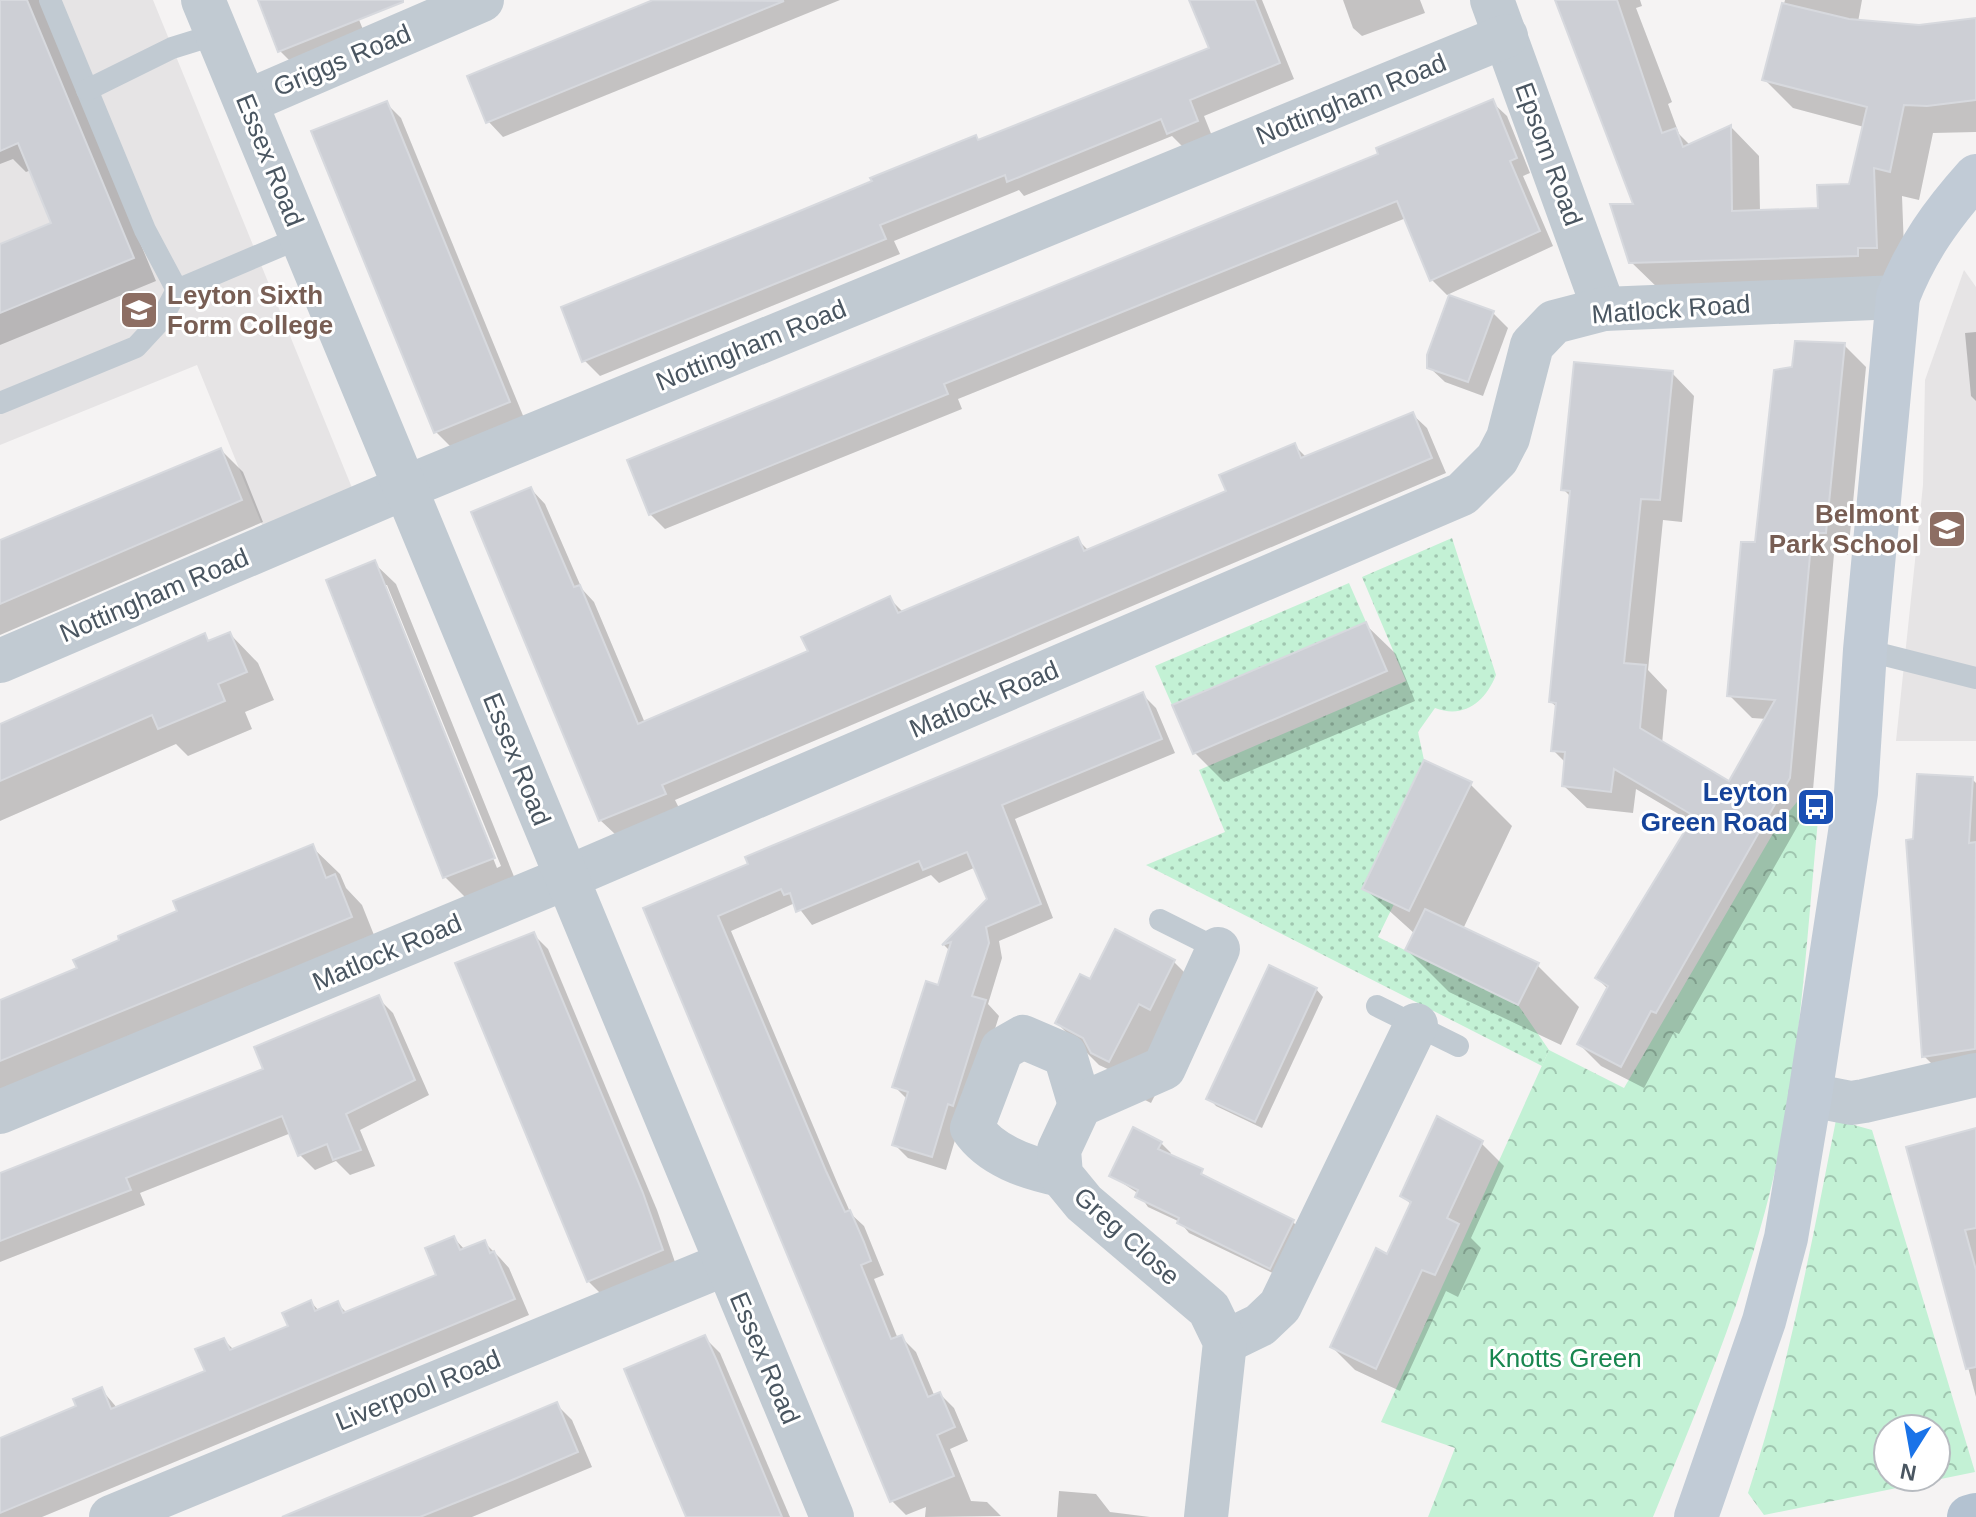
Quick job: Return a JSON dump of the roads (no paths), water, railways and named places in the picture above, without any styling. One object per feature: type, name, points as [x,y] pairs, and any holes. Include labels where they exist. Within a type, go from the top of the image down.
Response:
[{"type":"main road","points":[[1696,1517],[1764,1321],[1786,1238],[1810,1095],[1856,793],[1865,650],[1898,297],[1913,257],[1944,212],[1976,176]]},
{"type":"main road","points":[[1969,1517],[1976,1515]]},
{"type":"street","name":"Griggs Road","points":[[246,102],[482,0]]},
{"type":"street","name":"Essex Road","points":[[210,17],[832,1517]]},
{"type":"street","name":"Epsom Road","points":[[1499,18],[1604,309]]},
{"type":"street","name":"Nottingham Road","points":[[0,661],[1499,18]]},
{"type":"street","name":"Matlock Road","points":[[0,1112],[566,878],[1462,494],[1497,459],[1508,438],[1532,345],[1554,322],[1604,309],[1898,297]]},
{"type":"street","points":[[1061,1175],[1040,1171],[985,1147],[972,1128],[1002,1049],[1023,1037],[1065,1055],[1080,1105],[1164,1068],[1218,949]]},
{"type":"street","points":[[1206,1517],[1225,1342],[1260,1325],[1280,1306],[1416,1025]]},
{"type":"street","points":[[1810,1095],[1851,1103],[1889,1098],[1976,1075]]},
{"type":"street","name":"Greg Close","points":[[1080,1105],[1059,1150],[1061,1175],[1084,1203],[1209,1309],[1225,1342]]},
{"type":"street","name":"Liverpool Road","points":[[111,1517],[725,1264]]},
{"type":"lane","points":[[50,0],[145,230],[177,290]]},
{"type":"lane","points":[[87,90],[172,48],[210,17]]},
{"type":"lane","points":[[0,403],[136,347],[161,320],[177,290],[302,237]]},
{"type":"lane","points":[[1865,650],[1976,678]]},
{"type":"lane","points":[[1160,920],[1218,949]]},
{"type":"lane","points":[[1377,1006],[1458,1046]]},
{"type":"place","name":"Leyton Sixth Form College","points":[[139,310]]},
{"type":"place","name":"Belmont Park School","points":[[1947,529]]},
{"type":"place","name":"Leyton Green Road","points":[[1816,807]]},
{"type":"park label","name":"Knotts Green","points":[[1565,1358]]}]
